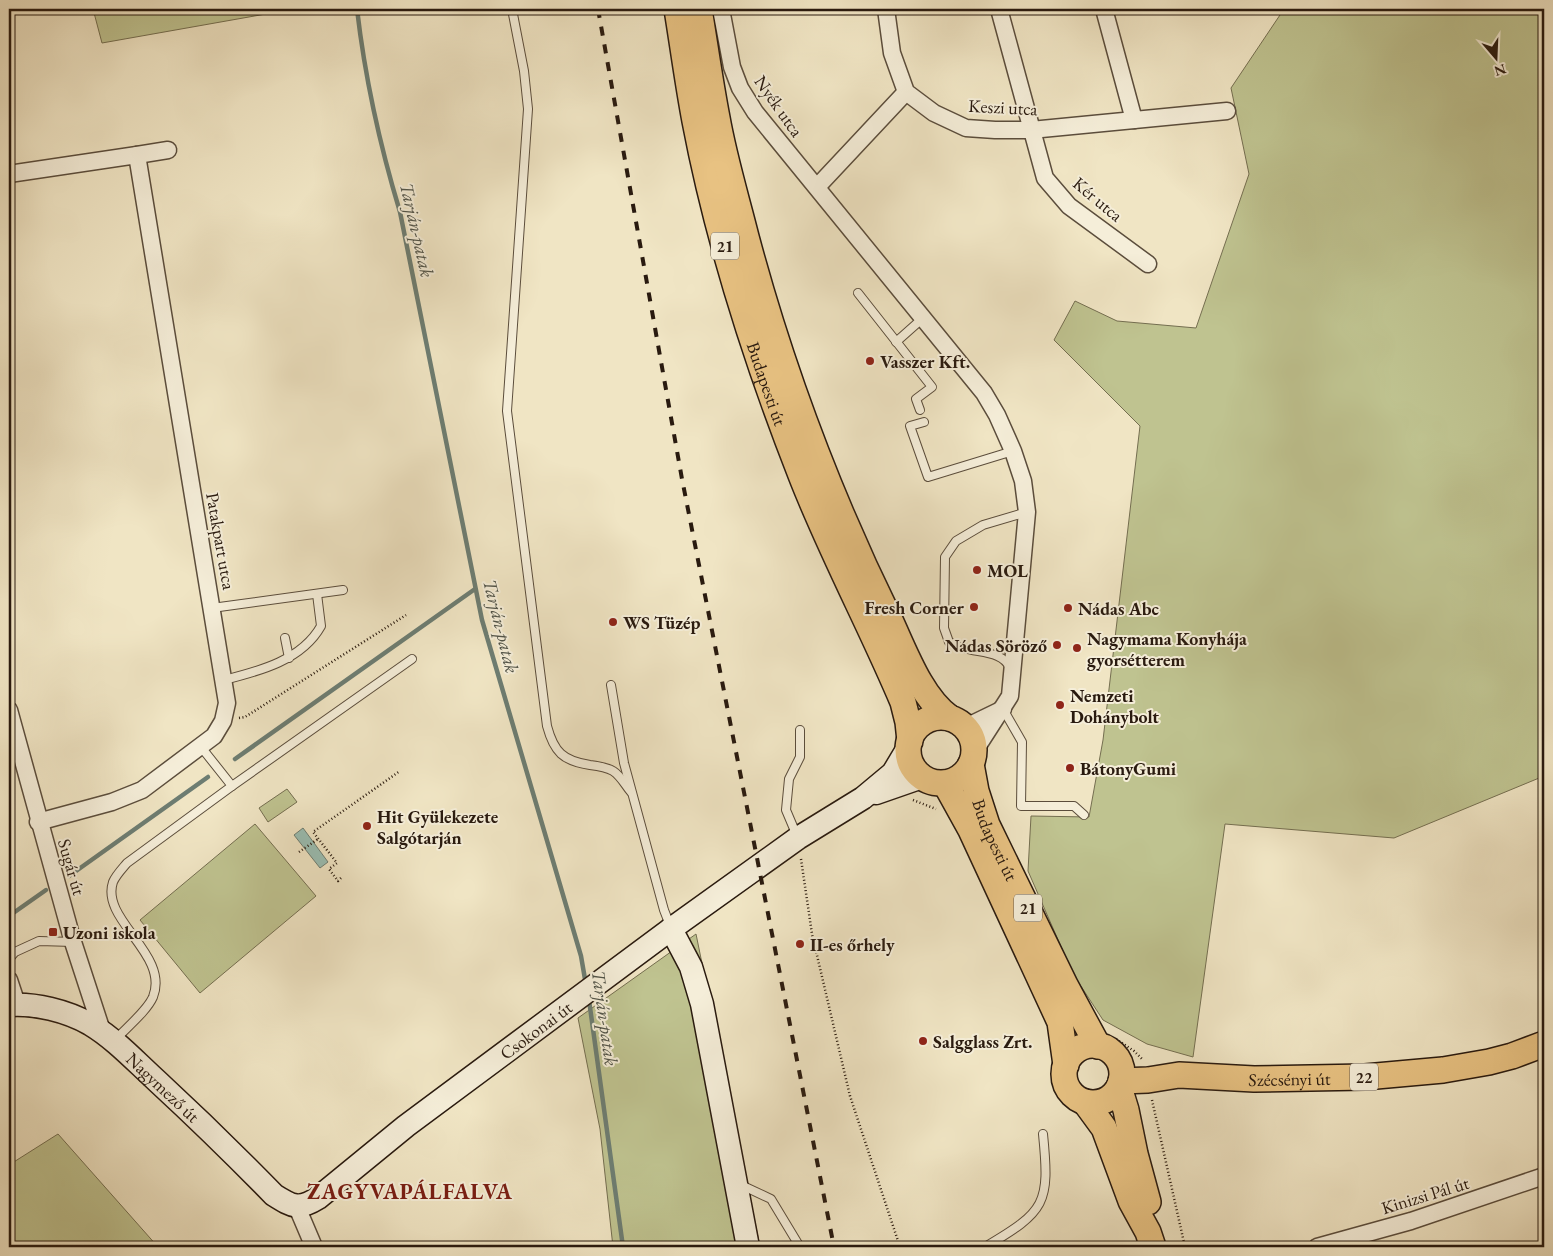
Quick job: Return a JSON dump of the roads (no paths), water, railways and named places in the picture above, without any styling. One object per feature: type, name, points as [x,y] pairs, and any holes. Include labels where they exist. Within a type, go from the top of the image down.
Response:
[{"type":"main road","name":"Budapesti út","points":[[678,9],[695,121],[738,296],[767,385],[801,476],[903,702],[908,722],[909,744]]},
{"type":"main road","name":"Budapesti út","points":[[699,9],[717,118],[735,194],[761,291],[802,415],[822,468],[875,590],[922,687],[941,712],[956,722]]},
{"type":"main road","points":[[863,798],[893,774],[909,744],[912,734],[922,723],[935,718],[956,722]]},
{"type":"main road","name":"21","points":[[956,722],[971,737],[973,758]]},
{"type":"main road","name":"21","points":[[909,744],[911,764],[934,780]]},
{"type":"main road","name":"Budapesti út","points":[[973,758],[976,791],[987,825],[1065,985],[1114,1068],[1148,1199],[1150,1240]]},
{"type":"main road","points":[[863,798],[934,780],[958,779],[968,770],[973,758]]},
{"type":"main road","name":"Budapesti út","points":[[934,780],[975,838],[1060,1022],[1066,1065]]},
{"type":"main road","name":"Csokonai út","points":[[297,1207],[307,1205],[318,1198],[406,1126],[671,929],[798,838],[863,798]]},
{"type":"main road","points":[[671,929],[691,967],[702,1004],[748,1247]]},
{"type":"main road","name":"Nagymező út","points":[[13,1004],[65,1013],[89,1024],[109,1038],[188,1110],[274,1195],[297,1207]]},
{"type":"main road","name":"Szécsényi út","points":[[1114,1068],[1179,1075],[1254,1079],[1356,1077],[1443,1070],[1497,1060],[1544,1044]]},
{"type":"main road","points":[[1066,1065],[1073,1054],[1085,1047],[1114,1068],[1112,1096],[1102,1102],[1085,1102]]},
{"type":"main road","name":"21","points":[[1066,1065],[1064,1074],[1070,1091],[1085,1102]]},
{"type":"main road","name":"Szécsényi út","points":[[1114,1068],[1148,1080],[1179,1075]]},
{"type":"main road","name":"Budapesti út","points":[[1085,1102],[1104,1128],[1131,1201],[1150,1240]]},
{"type":"street","name":"Nyék utca","points":[[721,9],[732,67],[740,88],[755,112],[817,187]]},
{"type":"street","points":[[886,9],[892,53],[906,92],[817,187],[984,393],[997,415],[1023,480],[1027,512],[1010,696],[973,758]]},
{"type":"street","name":"Kér utca","points":[[999,9],[1045,178],[1069,206],[1148,264]]},
{"type":"street","points":[[1104,9],[1134,120]]},
{"type":"street","name":"Keszi utca","points":[[906,92],[934,113],[966,128],[995,130],[1031,130],[1227,111]]},
{"type":"street","points":[[9,174],[168,150]]},
{"type":"street","name":"Patakpart utca","points":[[38,822],[130,796],[142,790],[202,747],[214,736],[223,721],[227,703],[136,155]]},
{"type":"street","points":[[956,722],[972,724],[1003,709]]},
{"type":"street","name":"Sugár út","points":[[9,710],[38,822],[73,942],[109,1038]]},
{"type":"street","points":[[9,980],[13,1004]]},
{"type":"street","name":"Kinizsi Pál út","points":[[1317,1247],[1411,1221],[1544,1176]]},
{"type":"street","points":[[297,1207],[314,1247]]},
{"type":"lane","points":[[512,9],[524,71],[528,109],[506,411],[547,726],[554,746],[564,757],[572,762],[605,767],[614,771],[622,779],[630,792]]},
{"type":"lane","points":[[858,293],[932,387],[916,398],[920,410]]},
{"type":"lane","points":[[896,342],[923,318]]},
{"type":"lane","points":[[924,422],[910,426],[928,478],[1013,451]]},
{"type":"lane","points":[[1011,671],[1008,662],[994,654],[965,648],[949,642],[944,628],[945,557],[956,541],[983,525],[1027,512]]},
{"type":"lane","points":[[212,608],[343,590]]},
{"type":"lane","points":[[224,680],[247,674],[289,658],[310,643],[321,626],[317,594]]},
{"type":"lane","points":[[285,638],[289,658]]},
{"type":"lane","points":[[109,1038],[149,1004],[153,996],[155,984],[150,962],[115,906],[112,898],[114,881],[127,863],[412,659]]},
{"type":"lane","points":[[611,685],[630,792],[656,885],[671,929]]},
{"type":"lane","points":[[1003,709],[1022,742],[1022,806],[1074,806],[1084,815]]},
{"type":"lane","points":[[798,838],[786,810],[789,779],[800,757],[800,730]]},
{"type":"lane","points":[[202,747],[232,786]]},
{"type":"lane","points":[[9,959],[15,952],[39,941],[73,942]]},
{"type":"lane","points":[[985,1247],[1011,1232],[1029,1218],[1040,1205],[1045,1189],[1046,1169],[1043,1134]]},
{"type":"lane","points":[[735,1182],[770,1200],[800,1247]]},
{"type":"water","points":[[303,828],[328,862],[320,868],[294,835]]},
{"type":"waterway","name":"Tarján-patak","points":[[357,9],[364,61],[374,112],[400,212],[482,620],[581,956],[586,985]]},
{"type":"waterway","points":[[235,759],[475,589]]},
{"type":"waterway","points":[[69,876],[208,777]]},
{"type":"waterway","points":[[9,916],[46,890]]},
{"type":"waterway","name":"Tarján-patak","points":[[589,1000],[623,1247]]},
{"type":"railway","points":[[598,9],[682,479],[834,1247]]},
{"type":"place","name":"Vasszer Kft.","points":[[870,361]]},
{"type":"place","name":"MOL","points":[[977,570]]},
{"type":"place","name":"Fresh Corner","points":[[974,607]]},
{"type":"place","name":"Nádas Abc","points":[[1068,608]]},
{"type":"place","name":"WS Tüzép","points":[[613,622]]},
{"type":"place","name":"Nádas Söröző","points":[[1057,645]]},
{"type":"place","name":"Nagymama Konyhája gyorsétterem","points":[[1077,648]]},
{"type":"place","name":"Nemzeti Dohánybolt","points":[[1060,705]]},
{"type":"place","name":"BátonyGumi","points":[[1070,768]]},
{"type":"place","name":"Hit Gyülekezete Salgótarján","points":[[367,826]]},
{"type":"place","name":"Uzoni iskola","points":[[53,932]]},
{"type":"place","name":"II-es őrhely","points":[[800,944]]},
{"type":"place","name":"Salgglass Zrt.","points":[[923,1041]]},
{"type":"district","name":"ZAGYVAPÁLFALVA","points":[[410,1191]]}]
